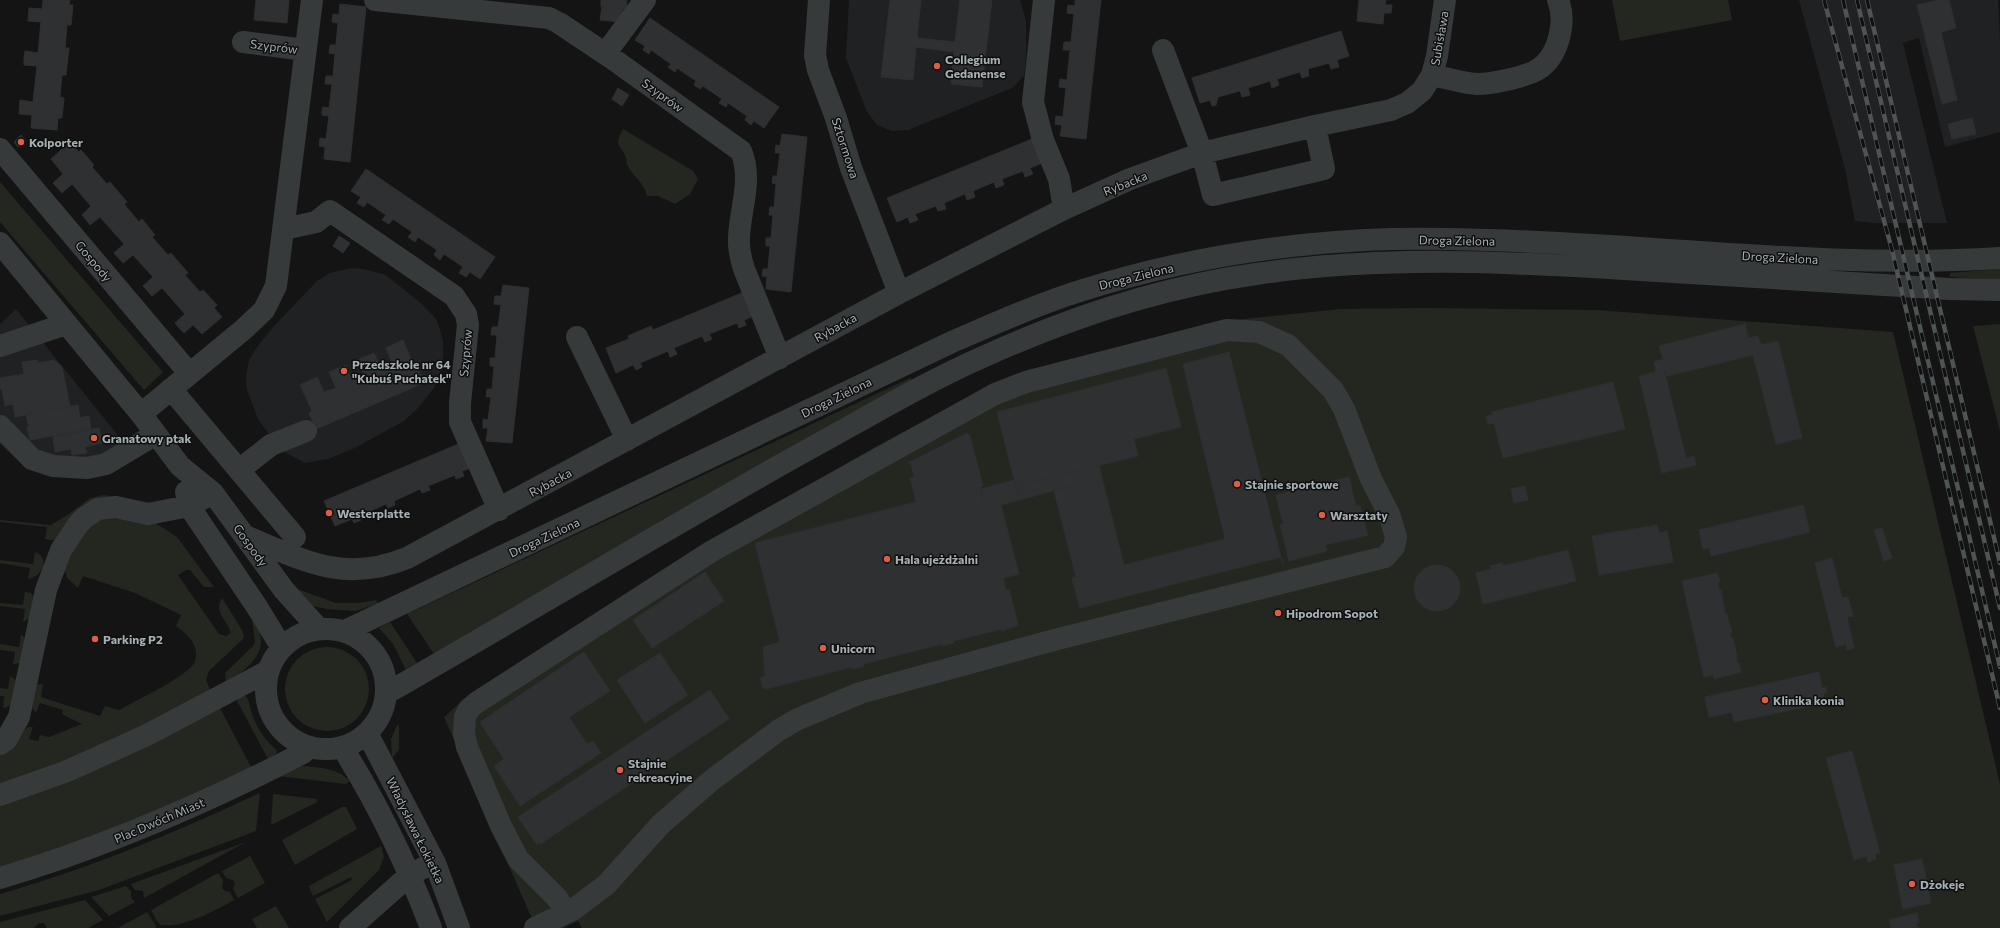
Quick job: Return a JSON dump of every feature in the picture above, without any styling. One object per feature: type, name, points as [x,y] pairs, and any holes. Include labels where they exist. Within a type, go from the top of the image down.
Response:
[{"type":"street","name":"Szyprów","points":[[141,414],[244,329],[264,310],[276,286],[312,0]]},
{"type":"street","name":"Szyprów","points":[[375,0],[417,3],[549,18],[559,23],[605,54],[741,151],[747,173],[739,239],[740,255],[744,269],[780,358]]},
{"type":"street","points":[[605,54],[646,0]]},
{"type":"street","name":"Sztormowa","points":[[819,0],[815,54],[818,70],[836,118],[851,168],[899,293]]},
{"type":"street","points":[[1044,0],[1033,102],[1043,140],[1059,179],[1064,209]]},
{"type":"street","name":"Subisława","points":[[1432,75],[1437,56],[1445,0]]},
{"type":"street","points":[[1432,75],[1477,84],[1502,80],[1534,71],[1545,63],[1560,38],[1562,23],[1558,0]]},
{"type":"street","name":"Szyprów","points":[[243,42],[305,50]]},
{"type":"street","points":[[1163,50],[1202,153],[1213,195],[1324,169],[1315,126]]},
{"type":"street","name":"Rybacka","points":[[245,536],[290,555],[328,568],[370,568],[391,565],[499,510],[899,293],[1064,209],[1130,179],[1202,153],[1315,126],[1391,110],[1401,106],[1422,91],[1432,75]]},
{"type":"street","name":"Gospody","points":[[0,149],[189,373]]},
{"type":"street","name":"Szyprów","points":[[284,229],[316,222],[330,211],[454,296],[466,314],[468,325],[460,403],[460,422],[499,510]]},
{"type":"street","name":"Droga Zielona","points":[[345,631],[954,341],[1023,312],[1079,291],[1116,280],[1191,262],[1266,249],[1314,244],[1416,238],[1564,242],[1780,257],[1878,261],[1945,262],[2000,258]]},
{"type":"street","name":"Gospody","points":[[0,243],[141,414],[180,466],[213,492],[284,590],[319,629]]},
{"type":"street","name":"Droga Zielona","points":[[387,692],[757,478],[931,382],[982,357],[1071,321],[1145,297],[1181,288],[1255,274],[1354,263],[1454,262],[1546,264],[1950,289],[2000,290]]},
{"type":"street","points":[[0,346],[35,333],[66,324]]},
{"type":"street","points":[[535,928],[574,908],[606,885],[661,824],[712,780],[779,730],[796,720],[860,693],[1058,639],[1385,557],[1394,547],[1396,537],[1389,514],[1371,479],[1344,409],[1333,390],[1288,344],[1259,332],[1227,330],[1026,382],[995,394],[712,551],[476,703],[469,709],[465,717],[464,733],[467,747],[501,826],[518,859],[557,898],[562,906],[563,913]]},
{"type":"street","points":[[577,337],[627,440]]},
{"type":"street","points":[[170,389],[294,537]]},
{"type":"street","points":[[0,426],[32,460],[53,466],[87,468],[106,464],[156,434]]},
{"type":"street","points":[[239,470],[271,445],[306,431]]},
{"type":"street","name":"Gospody","points":[[180,466],[189,506],[282,648]]},
{"type":"street","points":[[0,744],[6,740],[19,717],[46,590],[61,550],[69,536],[84,518],[98,510],[116,507],[148,514],[189,506],[213,492]]},
{"type":"street","points":[[319,629],[345,631],[359,638],[371,648],[383,669],[387,692],[381,715],[367,734],[342,748],[326,749],[310,747],[292,739],[278,726],[269,709],[266,690],[268,671],[274,658],[282,648],[292,639],[305,632],[319,629]]},
{"type":"street","points":[[0,796],[66,772],[147,735],[268,671]]},
{"type":"street","name":"Władysława Łokietka","points":[[367,734],[434,863],[459,928]]},
{"type":"street","name":"Plac Dwóch Miast","points":[[0,878],[91,848],[155,823],[251,780],[303,753],[310,747]]},
{"type":"street","name":"Władysława Łokietka","points":[[342,748],[365,783],[411,874],[431,928]]},
{"type":"street","points":[[350,928],[411,874],[434,863]]},
{"type":"shaded area","name":"Collegium Gedanense","points":[[849,0],[1020,0],[1026,21],[1026,59],[1024,76],[1012,88],[908,130],[892,131],[877,125],[867,112],[846,58]]},
{"type":"shaded area","points":[[1612,0],[1728,0],[1732,20],[1620,41]]},
{"type":"shaded area","points":[[1799,0],[1998,0],[2000,40],[2000,132],[1945,147],[1919,38],[1903,43],[1947,223],[1874,223],[1855,221],[1845,169]]},
{"type":"shaded area","points":[[623,129],[693,171],[698,179],[690,194],[675,204],[658,196],[647,196],[643,187],[629,168],[624,153],[618,145],[618,139]]},
{"type":"shaded area","points":[[0,182],[163,372],[144,390],[0,222]]},
{"type":"shaded area","name":"Przedszkole nr 64 \"Kubuś Puchatek\"","points":[[350,268],[364,269],[386,275],[423,305],[436,319],[440,330],[443,341],[443,365],[434,388],[417,409],[404,421],[355,448],[328,459],[305,463],[280,450],[258,419],[247,390],[246,376],[249,360],[259,344],[275,325],[317,281],[330,273]]},
{"type":"shaded area","points":[[2000,269],[2000,280],[1950,277],[1950,273]]},
{"type":"shaded area","name":"Hipodrom Sopot","points":[[1427,308],[1596,310],[1893,332],[2000,784],[2000,928],[582,928],[578,921],[563,928],[536,928],[444,717],[461,702],[677,561],[877,446],[994,384],[1224,321],[1341,309]]},
{"type":"shaded area","points":[[16,309],[121,439],[121,444],[90,462],[20,462],[0,444],[0,324]]},
{"type":"shaded area","points":[[2000,324],[2000,431],[1973,326]]},
{"type":"shaded area","points":[[910,378],[912,381],[434,654],[407,614]]},
{"type":"shaded area","points":[[104,495],[138,501],[58,539],[45,539],[47,527],[0,522],[0,520],[51,525],[69,514],[90,498]]},
{"type":"shaded area","points":[[103,517],[154,522],[177,537],[214,587],[204,587],[190,570],[186,570],[178,575],[219,634],[226,636],[231,633],[220,612],[219,607],[222,598],[242,630],[244,635],[243,639],[209,671],[206,680],[211,692],[149,725],[0,788],[0,753],[28,727],[33,727],[29,739],[38,741],[40,735],[49,737],[82,724],[62,714],[63,710],[40,703],[36,713],[32,708],[37,685],[43,684],[41,697],[100,716],[105,706],[119,710],[173,681],[191,667],[195,661],[196,650],[192,640],[176,626],[181,615],[135,593],[83,576],[78,588],[67,578],[65,570],[74,546],[83,532]]},
{"type":"shaded area","points":[[35,552],[43,558],[44,563],[41,571],[33,578],[28,579],[30,568],[0,563],[0,560],[33,564]]},
{"type":"shaded area","points":[[300,590],[336,603],[357,603],[376,600],[378,604],[355,611],[327,609],[313,606],[307,602],[298,591]]},
{"type":"shaded area","points":[[25,592],[31,593],[34,597],[30,618],[23,622],[25,609],[0,606],[0,603],[23,605]]},
{"type":"shaded area","points":[[252,620],[260,634],[261,642],[259,650],[251,663],[245,669],[226,682],[225,673],[253,646],[255,641]]},
{"type":"shaded area","points":[[390,622],[417,663],[406,669],[393,644],[379,628]]},
{"type":"shaded area","points":[[21,634],[26,642],[20,663],[13,664],[15,652],[0,650],[0,644],[19,647]]},
{"type":"shaded area","points":[[327,647],[343,650],[357,659],[366,673],[369,689],[366,705],[357,719],[343,728],[327,731],[311,728],[297,719],[288,705],[285,689],[288,673],[297,659],[311,650]]},
{"type":"shaded area","points":[[10,676],[17,682],[17,691],[10,705],[3,708],[4,696],[0,696],[0,688],[8,689]]},
{"type":"shaded area","points":[[242,695],[246,696],[247,698],[253,717],[260,731],[269,743],[277,750],[276,754],[268,759],[236,699]]},
{"type":"shaded area","points":[[219,706],[252,769],[155,816],[0,869],[0,805]]},
{"type":"shaded area","points":[[397,725],[399,726],[399,750],[392,758],[391,739]]},
{"type":"shaded area","points":[[304,766],[334,771],[340,773],[350,781],[346,784],[278,776],[295,767]]},
{"type":"shaded area","points":[[260,793],[256,831],[99,890],[0,916],[0,894],[67,873],[132,849]]},
{"type":"shaded area","points":[[273,794],[317,799],[317,802],[271,825]]},
{"type":"shaded area","points":[[342,807],[346,807],[357,829],[295,865],[282,840]]},
{"type":"shaded area","points":[[243,843],[144,898],[143,891],[135,890],[131,884]]},
{"type":"shaded area","points":[[381,846],[384,857],[379,870],[327,922],[315,899],[352,880],[351,877],[313,896],[309,886]]},
{"type":"shaded area","points":[[250,856],[265,883],[238,898],[233,889],[235,883],[233,880],[226,878],[222,871]]},
{"type":"shaded area","points":[[218,873],[223,880],[222,888],[225,891],[230,892],[234,900],[199,918],[179,924],[161,925],[158,923],[151,910]]},
{"type":"shaded area","points":[[126,886],[131,891],[131,898],[135,902],[109,916],[91,897]]},
{"type":"shaded area","points":[[85,900],[103,920],[88,928],[47,928],[44,923],[39,923],[34,928],[0,928],[0,922]]},
{"type":"shaded area","points":[[276,906],[289,928],[257,928],[252,919]]},
{"type":"shaded area","points":[[147,912],[156,928],[118,928]]},
{"type":"building","points":[[43,0],[70,0],[69,5],[73,5],[71,25],[67,25],[65,48],[69,48],[66,75],[62,75],[60,97],[64,98],[62,118],[58,118],[57,130],[31,128],[32,115],[19,114],[20,100],[33,102],[37,66],[24,65],[25,51],[38,53],[41,22],[28,21],[29,8],[42,9]]},
{"type":"building","points":[[256,0],[289,0],[287,23],[254,20]]},
{"type":"building","points":[[601,0],[627,0],[626,9],[601,7]]},
{"type":"building","points":[[890,0],[921,0],[917,38],[955,42],[960,0],[992,0],[982,87],[951,84],[954,52],[916,47],[913,80],[881,77]]},
{"type":"building","points":[[1075,0],[1101,0],[1086,139],[1060,136],[1062,125],[1055,124],[1056,116],[1063,117],[1066,88],[1059,87],[1060,79],[1067,80],[1070,50],[1063,50],[1064,42],[1071,42],[1074,14],[1067,13],[1068,5],[1075,6]]},
{"type":"building","points":[[1359,0],[1386,0],[1385,5],[1392,5],[1391,13],[1384,13],[1383,24],[1357,21]]},
{"type":"building","points":[[1938,0],[1949,0],[1956,28],[1941,32],[1957,100],[1942,104],[1917,5]]},
{"type":"building","points":[[340,4],[366,7],[350,162],[324,159],[325,147],[319,146],[320,138],[326,139],[329,116],[322,115],[322,111],[323,107],[329,108],[332,84],[325,84],[326,76],[333,76],[335,54],[329,53],[330,45],[336,45],[338,23],[332,22],[333,14],[339,15]]},
{"type":"building","points":[[602,7],[623,9],[621,22],[600,20]]},
{"type":"building","points":[[650,18],[779,107],[764,128],[754,121],[751,125],[745,120],[747,116],[728,103],[726,107],[719,103],[722,99],[703,86],[700,89],[694,85],[696,81],[677,68],[675,72],[668,67],[671,64],[651,50],[649,54],[643,50],[645,46],[635,40]]},
{"type":"building","points":[[1341,31],[1349,56],[1337,60],[1339,67],[1331,69],[1329,63],[1308,69],[1309,76],[1302,78],[1300,72],[1277,79],[1279,85],[1272,88],[1270,81],[1248,88],[1250,95],[1242,97],[1240,91],[1218,97],[1216,105],[1212,106],[1210,100],[1200,103],[1192,78]]},
{"type":"building","points":[[618,88],[629,95],[622,106],[612,99]]},
{"type":"building","points":[[1972,118],[1976,134],[1952,139],[1948,124]]},
{"type":"building","points":[[782,134],[807,137],[791,292],[766,289],[767,277],[762,276],[763,269],[768,269],[770,246],[766,246],[766,238],[771,238],[773,215],[769,215],[770,207],[774,207],[776,184],[772,183],[773,176],[777,176],[780,153],[775,153],[776,145],[780,146]]},
{"type":"building","points":[[21,135],[26,141],[18,147],[14,142]]},
{"type":"building","points":[[1032,139],[1042,163],[1030,168],[1033,174],[1025,177],[1023,171],[1002,179],[1004,185],[996,188],[994,182],[973,191],[975,197],[967,200],[965,194],[944,203],[946,209],[938,211],[936,206],[915,214],[918,220],[910,223],[908,217],[897,222],[887,198]]},
{"type":"building","points":[[70,142],[79,152],[81,150],[94,165],[92,167],[107,184],[110,182],[127,202],[124,204],[139,222],[142,219],[155,235],[152,237],[168,255],[171,253],[188,273],[185,275],[200,292],[203,290],[217,305],[214,308],[222,317],[202,334],[193,325],[184,333],[175,323],[185,314],[162,288],[152,296],[143,286],[153,277],[133,255],[123,263],[114,253],[124,244],[100,217],[90,225],[82,215],[91,206],[72,184],[62,193],[53,183],[63,174],[51,159]]},
{"type":"building","points":[[366,169],[495,257],[480,279],[470,272],[466,277],[459,273],[463,267],[444,254],[440,260],[434,255],[437,250],[418,237],[415,242],[408,237],[412,232],[393,219],[389,224],[382,220],[386,215],[367,202],[364,207],[357,203],[361,197],[351,191]]},
{"type":"building","points":[[339,236],[350,243],[343,253],[333,246]]},
{"type":"building","points":[[503,285],[529,288],[512,443],[486,441],[488,428],[483,428],[483,419],[488,420],[491,397],[486,397],[487,389],[492,389],[494,366],[490,366],[490,358],[495,358],[497,335],[491,335],[492,327],[498,327],[501,305],[494,304],[495,296],[501,296]]},
{"type":"building","points":[[744,292],[754,316],[744,320],[746,325],[739,328],[737,323],[709,334],[712,339],[705,342],[702,336],[674,348],[677,354],[670,357],[668,351],[640,363],[642,367],[636,370],[633,365],[616,373],[606,348],[629,339],[628,336],[651,326],[653,330]]},
{"type":"building","points":[[1745,324],[1748,338],[1758,336],[1761,345],[1778,341],[1802,438],[1776,444],[1751,347],[1753,355],[1667,376],[1664,370],[1686,458],[1694,456],[1696,465],[1662,473],[1639,376],[1656,372],[1654,362],[1663,359],[1659,346]]},
{"type":"building","points":[[403,340],[414,367],[417,366],[424,383],[316,429],[309,413],[312,411],[300,385],[317,377],[324,392],[336,388],[329,372],[346,365],[352,381],[364,375],[357,360],[374,353],[381,368],[392,363],[386,348]]},
{"type":"building","name":"Stajnie sportowe","points":[[1229,352],[1281,557],[1080,608],[1072,578],[1076,577],[1054,491],[1102,478],[1124,565],[1225,539],[1183,364]]},
{"type":"building","points":[[37,360],[38,363],[54,360],[62,367],[70,406],[15,417],[13,404],[5,406],[2,389],[0,389],[0,378],[24,374],[22,362]]},
{"type":"building","points":[[1166,368],[1181,427],[1134,439],[1138,456],[1016,486],[997,412]]},
{"type":"building","points":[[1613,382],[1625,429],[1503,458],[1494,423],[1488,424],[1486,416],[1492,415],[1492,412]]},
{"type":"building","points":[[78,405],[80,418],[29,427],[26,415]]},
{"type":"building","points":[[89,416],[91,429],[30,440],[27,427]]},
{"type":"building","points":[[99,428],[102,443],[85,447],[87,453],[72,455],[71,449],[55,452],[53,437]]},
{"type":"building","name":"Hala ujeżdżalni","points":[[967,433],[970,436],[983,486],[980,487],[984,505],[1000,501],[1019,574],[1003,578],[1006,590],[1009,589],[1018,625],[1002,631],[1002,629],[953,641],[954,643],[942,646],[942,644],[863,664],[864,666],[853,669],[852,667],[766,689],[763,688],[760,678],[765,676],[763,647],[780,642],[755,543],[916,502],[910,478],[914,477],[911,463],[908,463]]},
{"type":"building","points":[[463,442],[474,467],[462,471],[464,476],[456,479],[455,475],[428,486],[430,490],[422,493],[420,489],[394,501],[395,505],[388,508],[386,504],[359,516],[361,520],[354,523],[352,519],[335,526],[324,501]]},
{"type":"building","points":[[1099,465],[1102,478],[1019,500],[1016,486]]},
{"type":"building","name":"Warsztaty","points":[[1349,477],[1356,506],[1360,505],[1368,535],[1325,545],[1327,551],[1289,561],[1280,525],[1283,524],[1276,495]]},
{"type":"building","points":[[1014,480],[1019,500],[1001,505],[1000,501],[984,505],[981,489]]},
{"type":"building","points":[[1525,486],[1528,500],[1514,503],[1511,489]]},
{"type":"building","points":[[1803,505],[1810,532],[1711,556],[1709,548],[1703,549],[1699,530]]},
{"type":"building","points":[[1657,525],[1659,533],[1667,531],[1673,562],[1599,575],[1592,536]]},
{"type":"building","points":[[1882,528],[1892,558],[1884,561],[1874,530]]},
{"type":"building","points":[[1568,550],[1576,581],[1483,604],[1476,573],[1491,569],[1490,566],[1503,563],[1503,566]]},
{"type":"building","points":[[1832,558],[1842,598],[1848,597],[1853,616],[1847,617],[1854,648],[1847,650],[1846,644],[1836,647],[1815,563]]},
{"type":"building","points":[[1437,565],[1450,569],[1456,575],[1460,588],[1456,601],[1450,607],[1437,611],[1424,607],[1418,601],[1414,588],[1418,575],[1424,569]]},
{"type":"building","points":[[705,572],[724,601],[652,648],[633,620]]},
{"type":"building","points":[[1717,573],[1720,582],[1718,583],[1719,590],[1721,589],[1725,614],[1727,614],[1732,632],[1730,632],[1731,639],[1733,638],[1737,663],[1739,663],[1741,672],[1714,679],[1713,675],[1704,677],[1682,581]]},
{"type":"building","points":[[584,652],[610,691],[569,717],[587,744],[593,741],[601,753],[520,806],[494,766],[504,759],[480,722]]},
{"type":"building","points":[[660,653],[688,695],[645,723],[617,680]]},
{"type":"building","name":"Klinika konia","points":[[1819,672],[1822,688],[1826,687],[1827,693],[1823,693],[1825,703],[1734,722],[1732,712],[1709,717],[1705,697]]},
{"type":"building","name":"Stajnie rekreacyjne","points":[[710,690],[729,719],[540,844],[539,842],[537,845],[518,817]]},
{"type":"building","points":[[1852,751],[1880,853],[1875,854],[1876,859],[1868,862],[1867,856],[1854,860],[1826,758]]},
{"type":"building","name":"Dżokeje","points":[[1922,859],[1931,903],[1903,909],[1894,865]]},
{"type":"building","points":[[1917,913],[1919,922],[1916,923],[1917,927],[1921,928],[1891,928],[1889,920]]},
{"type":"railway","points":[[1824,0],[1892,250],[2000,708]]},
{"type":"railway","points":[[1843,0],[2000,667]]},
{"type":"railway","points":[[1857,0],[2000,608]]},
{"type":"railway","points":[[1867,0],[2000,563]]},
{"type":"place","name":"Collegium Gedanense","points":[[937,66]]},
{"type":"place","name":"Kolporter","points":[[21,142]]},
{"type":"place","name":"Przedszkole nr 64 \"Kubuś Puchatek\"","points":[[344,371]]},
{"type":"place","name":"Granatowy ptak","points":[[94,438]]},
{"type":"place","name":"Stajnie sportowe","points":[[1237,484]]},
{"type":"place","name":"Westerplatte","points":[[329,513]]},
{"type":"place","name":"Warsztaty","points":[[1322,515]]},
{"type":"place","name":"Hala ujeżdżalni","points":[[887,559]]},
{"type":"place","name":"Hipodrom Sopot","points":[[1278,613]]},
{"type":"place","name":"Parking P2","points":[[95,639]]},
{"type":"place","name":"Unicorn","points":[[823,648]]},
{"type":"place","name":"Klinika konia","points":[[1765,700]]},
{"type":"place","name":"Stajnie rekreacyjne","points":[[620,770]]},
{"type":"place","name":"Dżokeje","points":[[1912,884]]}]
